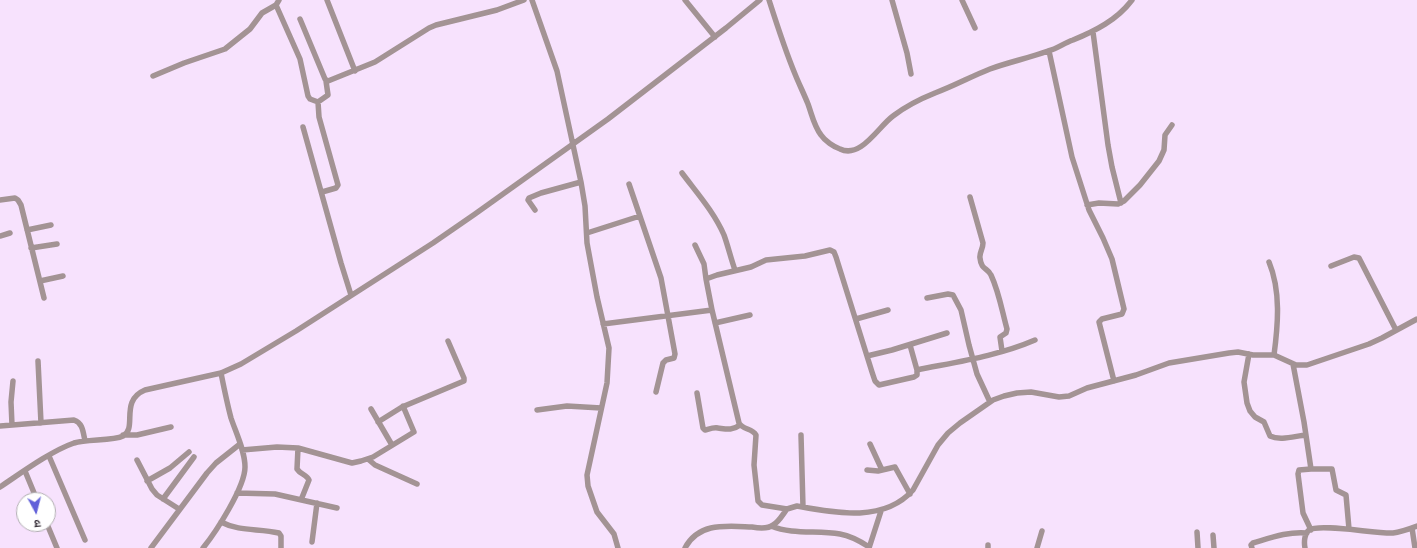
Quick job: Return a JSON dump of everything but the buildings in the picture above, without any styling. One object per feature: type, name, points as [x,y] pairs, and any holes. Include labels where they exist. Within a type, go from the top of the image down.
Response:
[{"type":"street","points":[[327,0],[355,71]]},
{"type":"street","points":[[326,81],[331,81],[375,62],[428,28],[497,10],[524,0]]},
{"type":"street","points":[[532,0],[557,71],[581,182],[597,297],[609,348],[607,383],[588,468],[587,480],[597,512],[614,537],[618,548]]},
{"type":"street","points":[[685,0],[715,37]]},
{"type":"street","points":[[124,435],[128,428],[133,397],[138,393],[145,390],[221,373],[241,364],[270,347],[433,243],[573,145],[715,37],[760,0]]},
{"type":"street","points":[[769,0],[795,76],[809,105],[816,127],[828,142],[840,150],[849,152],[855,150],[871,139],[892,117],[921,98],[988,70],[1049,51],[1093,32],[1121,13],[1132,0]]},
{"type":"street","points":[[892,0],[911,74]]},
{"type":"street","points":[[962,0],[974,28]]},
{"type":"street","points":[[153,76],[184,63],[225,49],[250,29],[262,13],[277,2],[300,59],[308,96],[310,99],[318,102]]},
{"type":"street","points":[[300,19],[326,81],[328,95],[318,102]]},
{"type":"street","points":[[1093,32],[1108,145],[1121,203]]},
{"type":"street","points":[[1049,51],[1069,143],[1088,208],[1110,253],[1124,309],[1122,314],[1102,319],[1099,322],[1114,381]]},
{"type":"street","points":[[318,102],[319,117],[338,186],[322,192]]},
{"type":"street","points":[[1088,208],[1099,203],[1121,203],[1140,185],[1159,161],[1164,150],[1165,136],[1172,125]]},
{"type":"street","points":[[303,127],[351,294]]},
{"type":"street","points":[[682,173],[716,221],[726,242],[735,270]]},
{"type":"street","points":[[535,210],[528,200],[529,198],[541,193],[581,182]]},
{"type":"street","points":[[629,184],[661,278],[675,356],[663,363],[656,392]]},
{"type":"street","points":[[0,200],[11,197],[18,200],[44,298]]},
{"type":"street","points":[[970,197],[983,243],[983,248],[980,254],[982,265],[983,268],[989,271],[991,275],[999,298],[1006,329],[1006,333],[1000,337],[1002,351]]},
{"type":"street","points":[[587,233],[640,216]]},
{"type":"street","points":[[27,230],[51,225]]},
{"type":"street","points":[[0,236],[10,233]]},
{"type":"street","points":[[31,248],[57,244]]},
{"type":"street","points":[[695,245],[704,264],[712,310],[740,425]]},
{"type":"street","points":[[706,279],[735,270],[751,268],[766,260],[793,258],[832,250],[836,257],[873,377],[877,384],[879,385],[917,375],[910,345]]},
{"type":"street","points":[[1331,266],[1354,257],[1359,258],[1396,330]]},
{"type":"street","points":[[1269,262],[1273,273],[1277,302],[1277,334],[1274,355]]},
{"type":"street","points":[[40,281],[63,276]]},
{"type":"street","points":[[928,298],[948,294],[953,295],[961,310],[972,359],[977,374],[990,402]]},
{"type":"street","points":[[603,324],[712,310]]},
{"type":"street","points":[[856,319],[888,310]]},
{"type":"street","points":[[715,323],[750,315]]},
{"type":"street","points":[[740,425],[752,430],[756,435],[754,465],[758,501],[762,504],[787,509],[797,506],[854,514],[881,511],[894,505],[910,494],[917,485],[938,445],[948,433],[990,402],[1004,396],[1031,392],[1059,397],[1069,396],[1087,388],[1136,375],[1169,363],[1228,353],[1238,352],[1274,355],[1293,364],[1302,366],[1313,364],[1369,344],[1417,319]]},
{"type":"street","points":[[867,356],[910,345],[947,333]]},
{"type":"street","points":[[917,370],[972,359],[1023,345],[1035,340]]},
{"type":"street","points":[[378,422],[403,406],[464,381],[448,341]]},
{"type":"street","points":[[1249,354],[1244,382],[1247,402],[1252,414],[1264,422],[1270,436],[1272,437],[1279,438],[1306,435]]},
{"type":"street","points":[[38,361],[41,422]]},
{"type":"street","points":[[1293,364],[1311,469]]},
{"type":"street","points":[[203,548],[221,522],[237,493],[245,467],[241,447],[230,416],[221,373]]},
{"type":"street","points":[[12,425],[11,402],[13,381]]},
{"type":"street","points":[[697,393],[704,429],[716,428],[728,430],[736,428],[740,425]]},
{"type":"street","points":[[151,548],[211,468],[241,447],[298,448],[352,462],[368,458],[380,453],[414,432],[403,406]]},
{"type":"street","points":[[537,410],[562,407],[601,408]]},
{"type":"street","points":[[371,409],[392,445]]},
{"type":"street","points":[[0,426],[74,420],[78,422],[83,429],[85,441]]},
{"type":"street","points":[[0,487],[64,447],[85,441],[124,435],[137,435],[171,427]]},
{"type":"street","points":[[801,435],[803,507]]},
{"type":"street","points":[[870,444],[882,470]]},
{"type":"street","points":[[298,448],[297,469],[308,477],[309,480],[301,500]]},
{"type":"street","points":[[147,481],[170,468],[189,452]]},
{"type":"street","points":[[49,456],[85,540]]},
{"type":"street","points":[[163,499],[194,457]]},
{"type":"street","points":[[368,458],[375,465],[417,484]]},
{"type":"street","points":[[137,460],[152,489],[163,499],[179,509]]},
{"type":"street","points":[[867,470],[882,470],[896,467],[910,494]]},
{"type":"street","points":[[1309,531],[1303,514],[1298,474],[1299,470],[1311,469],[1332,469],[1336,490],[1346,495],[1349,529]]},
{"type":"street","points":[[25,471],[34,492]]},
{"type":"street","points":[[237,493],[275,494],[337,508]]},
{"type":"street","points":[[312,542],[317,503]]},
{"type":"street","points":[[771,526],[778,521],[787,509]]},
{"type":"street","points":[[685,548],[695,534],[701,531],[726,526],[756,528],[771,526],[786,531],[839,534],[851,537],[869,547],[881,511]]},
{"type":"street","points":[[221,522],[238,529],[280,532],[281,548]]},
{"type":"street","points":[[1252,548],[1251,545],[1253,543],[1309,531],[1333,528],[1392,533],[1415,527],[1415,548]]},
{"type":"street","points":[[1037,548],[1042,531]]},
{"type":"street","points":[[1305,548],[1306,535],[1309,531]]},
{"type":"street","points":[[50,532],[57,548]]},
{"type":"street","points":[[1197,532],[1198,548]]},
{"type":"street","points":[[1213,535],[1214,548]]}]
